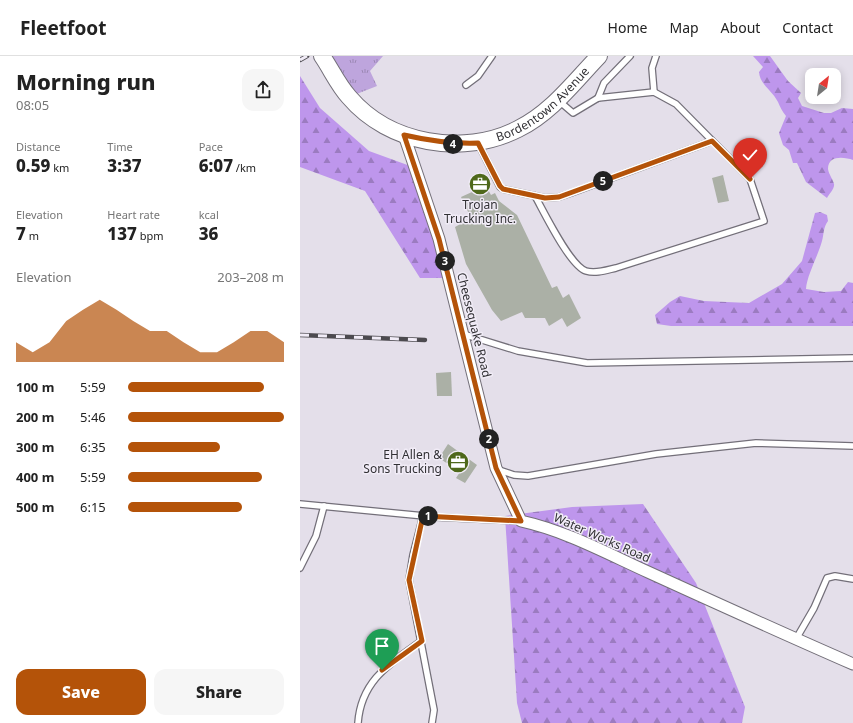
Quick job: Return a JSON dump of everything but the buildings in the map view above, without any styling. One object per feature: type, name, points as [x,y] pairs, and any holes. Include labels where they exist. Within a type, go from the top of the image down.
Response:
[{"type":"main road","name":"Bordentown Avenue","points":[[322,56],[349,97],[374,119],[404,135],[434,142],[455,144],[478,143],[518,129],[539,116],[558,100],[598,56]]},
{"type":"street","name":"Cheesequake Road","points":[[404,135],[439,239],[496,468],[521,521]]},
{"type":"street","name":"Water Works Road","points":[[521,521],[538,525],[579,540],[853,664]]},
{"type":"lane","points":[[466,85],[478,76],[492,56]]},
{"type":"lane","points":[[598,98],[604,83],[630,56]]},
{"type":"lane","points":[[654,92],[652,68],[656,56]]},
{"type":"lane","points":[[535,196],[570,258],[581,269],[592,272],[616,268],[764,221],[750,179],[676,104],[654,92],[598,98],[573,113],[558,100]]},
{"type":"lane","points":[[478,143],[500,186],[503,189],[545,198],[559,197],[712,141]]},
{"type":"lane","points":[[463,334],[518,351],[587,363],[853,358]]},
{"type":"lane","points":[[496,468],[514,475],[528,476],[656,454],[756,443],[853,446]]},
{"type":"lane","name":"Water Works Road","points":[[300,504],[423,516],[521,521]]},
{"type":"lane","points":[[300,568],[316,536],[324,506]]},
{"type":"lane","points":[[423,516],[409,580],[422,641],[434,710],[432,723]]},
{"type":"lane","points":[[796,639],[814,608],[827,578],[835,576],[853,579]]},
{"type":"lane","points":[[358,723],[370,686],[382,670],[422,641]]},
{"type":"green space","points":[[322,56],[383,56],[370,71],[377,86],[349,97]]},
{"type":"green space","points":[[753,56],[770,56],[788,81],[801,93],[798,98],[802,106],[824,113],[831,113],[842,108],[853,109],[853,160],[837,158],[831,161],[828,169],[834,186],[827,198],[806,182],[797,163],[793,163],[789,150],[783,145],[779,133],[786,116],[776,98],[760,77],[759,72],[763,67]]},
{"type":"green space","points":[[300,76],[320,108],[369,151],[413,167],[450,278],[420,278],[365,191],[300,167]]},
{"type":"green space","points":[[820,212],[827,215],[828,221],[808,278],[806,289],[824,292],[841,291],[848,282],[853,283],[853,326],[671,326],[657,324],[655,315],[670,302],[680,296],[704,301],[749,303],[782,284],[802,261],[815,213]]},
{"type":"green space","points":[[643,504],[696,583],[745,707],[742,723],[522,723],[517,703],[505,516],[572,507]]},
{"type":"railway","points":[[300,60],[307,56]]},
{"type":"railway","points":[[300,335],[425,340]]},
{"type":"place","name":"Trojan Trucking Inc.","points":[[480,184]]},
{"type":"place","name":"EH Allen & Sons Trucking","points":[[458,462]]},
{"type":"route","points":[[382,670],[422,641],[409,580],[413,555],[423,516],[521,521],[496,468],[439,239],[404,135],[434,142],[455,144],[478,143],[489,164],[494,178],[503,189],[545,198],[559,197],[712,141],[750,179]]}]
